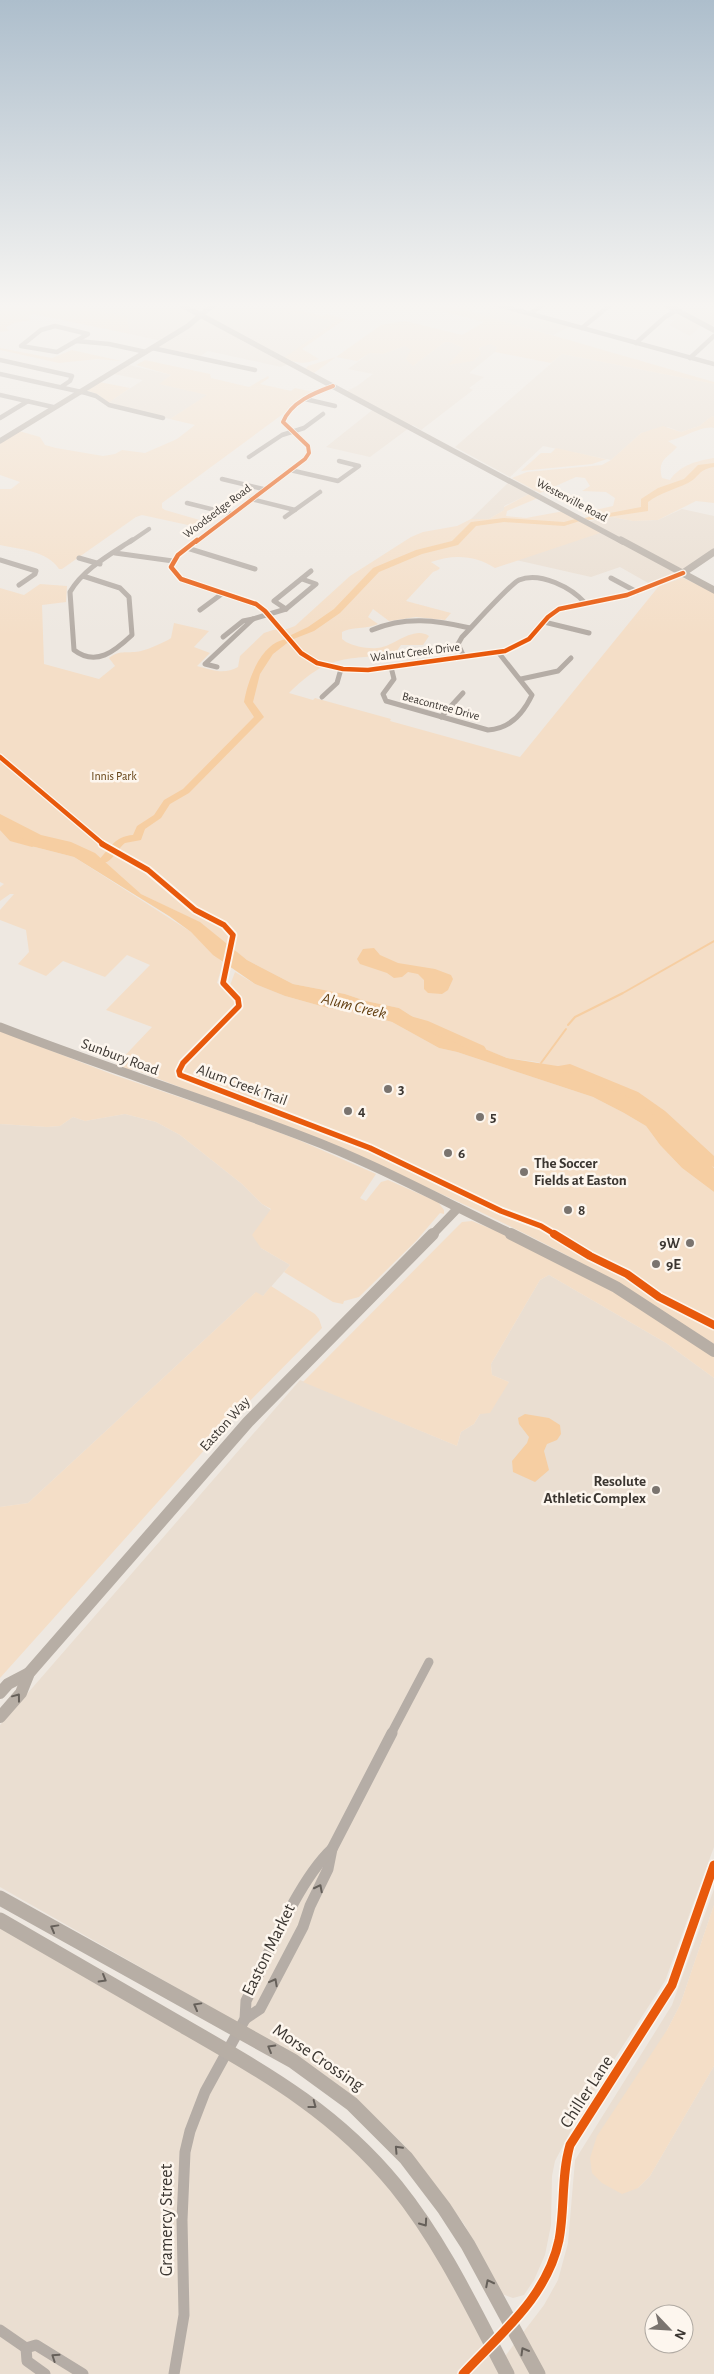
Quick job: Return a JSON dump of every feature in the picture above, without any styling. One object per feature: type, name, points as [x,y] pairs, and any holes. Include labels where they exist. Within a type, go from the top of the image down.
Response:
[{"type":"main road","points":[[0,441],[41,415]]},
{"type":"main road","name":"Westerville Road","points":[[387,415],[714,590]]},
{"type":"main road","points":[[683,573],[714,552]]},
{"type":"main road","name":"Sunbury Road","points":[[0,1027],[96,1064],[304,1137],[538,1246],[592,1274],[714,1351]]},
{"type":"main road","name":"Easton Way","points":[[0,1717],[21,1693],[29,1673],[248,1422],[458,1208]]},
{"type":"main road","name":"Easton Way","points":[[0,1693],[8,1684],[29,1673]]},
{"type":"main road","name":"Morse Crossing","points":[[0,1898],[242,2024],[329,2086],[371,2122],[406,2158],[436,2196],[468,2245],[502,2336],[507,2374]]},
{"type":"main road","name":"Morse Crossing","points":[[0,1920],[228,2050],[280,2082],[317,2108],[352,2138],[382,2169],[406,2198],[502,2336],[538,2374]]},
{"type":"street","points":[[149,415],[163,418]]},
{"type":"street","points":[[286,415],[283,422],[292,432]]},
{"type":"street","points":[[249,457],[282,435],[304,428],[322,415]]},
{"type":"street","name":"Woodsedge Road","points":[[173,561],[263,489],[305,459],[310,449],[302,439],[292,432]]},
{"type":"street","points":[[290,470],[338,482],[359,466],[339,461]]},
{"type":"street","points":[[222,480],[263,489]]},
{"type":"street","points":[[285,518],[320,492]]},
{"type":"street","points":[[251,499],[295,510]]},
{"type":"street","points":[[186,504],[231,514]]},
{"type":"street","points":[[83,576],[120,588],[129,598],[133,631],[128,639],[110,654],[97,658],[79,655],[74,650],[70,592],[72,586],[83,576],[149,529]]},
{"type":"street","points":[[187,548],[255,569]]},
{"type":"street","points":[[115,553],[146,559],[173,561]]},
{"type":"street","points":[[79,558],[100,564]]},
{"type":"street","points":[[0,560],[36,572],[19,585]]},
{"type":"street","name":"Walnut Creek Drive","points":[[173,561],[171,567],[174,573],[181,579],[256,604],[269,615],[301,653],[317,663],[341,669],[368,670],[498,652],[519,645],[529,639],[559,609],[637,592],[683,573]]},
{"type":"street","points":[[286,609],[274,601],[311,571]]},
{"type":"street","points":[[464,657],[458,644],[470,628],[516,581],[525,578],[565,587],[574,591],[585,603]]},
{"type":"street","points":[[611,578],[637,592]]},
{"type":"street","points":[[223,637],[242,621],[286,609],[316,584],[302,579]]},
{"type":"street","points":[[200,610],[223,593]]},
{"type":"street","points":[[217,668],[205,664],[253,619]]},
{"type":"street","points":[[372,630],[389,623],[421,619],[470,628]]},
{"type":"street","points":[[544,622],[589,633]]},
{"type":"street","points":[[498,652],[521,679],[558,671],[571,658]]},
{"type":"street","name":"Beacontree Drive","points":[[391,667],[394,680],[383,694],[386,701],[488,730],[501,730],[510,725],[530,702],[532,695],[521,679]]},
{"type":"street","points":[[322,697],[337,683],[341,669]]},
{"type":"street","points":[[441,717],[463,693]]},
{"type":"street","name":"Easton Market","points":[[242,2024],[260,2009],[299,1935],[310,1906],[328,1869],[332,1849],[429,1662]]},
{"type":"street","name":"Easton Market","points":[[242,2024],[246,2001],[297,1898],[317,1863],[332,1849]]},
{"type":"street","name":"Chiller Lane","points":[[463,2374],[502,2336],[528,2307],[550,2273],[559,2238],[564,2165],[570,2145],[672,1985],[714,1866]]},
{"type":"street","name":"Gramercy Street","points":[[174,2374],[184,2315],[182,2220],[185,2152],[200,2105],[242,2024]]},
{"type":"street","points":[[0,2330],[26,2348]]},
{"type":"street","points":[[26,2348],[36,2344],[83,2374]]},
{"type":"street","points":[[26,2348],[27,2362],[46,2374]]},
{"type":"shaded area","points":[[152,415],[177,415],[170,419]]},
{"type":"shaded area","points":[[366,415],[441,415],[421,430],[413,425],[370,457],[326,447]]},
{"type":"shaded area","points":[[492,415],[714,415],[714,417],[712,416],[699,426],[681,432],[668,427],[641,433],[611,460],[543,446],[510,477],[455,447]]},
{"type":"shaded area","points":[[512,479],[536,491],[504,506],[504,510],[489,519],[471,519]]},
{"type":"shaded area","points":[[682,509],[714,516],[714,553],[690,570],[683,578],[659,586],[650,584],[620,567],[591,577],[516,560],[602,532],[586,523],[595,520],[612,517],[633,521],[658,520]]},
{"type":"shaded area","points":[[125,1114],[156,1122],[180,1135],[242,1184],[262,1204],[271,1210],[261,1248],[290,1265],[263,1296],[255,1293],[28,1503],[0,1507],[0,1124],[60,1126],[73,1117],[85,1121]]},
{"type":"shaded area","points":[[549,1275],[666,1343],[714,1378],[714,1847],[665,1981],[584,2106],[555,2161],[552,2176],[551,2225],[545,2255],[534,2280],[524,2295],[513,2298],[502,2294],[464,2224],[405,2146],[360,2102],[322,2073],[272,2042],[0,1887],[0,1725],[300,1380],[457,1446],[461,1432],[474,1424],[480,1414],[509,1382],[492,1375],[491,1364],[540,1280]]},
{"type":"shaded area","points":[[714,1889],[714,1905],[680,2005],[667,2030],[638,2188],[650,2176],[714,2066],[714,2374],[0,2374],[0,1925],[273,2086],[335,2131],[389,2187],[419,2226],[454,2283],[496,2368],[544,2305],[558,2280],[568,2243],[575,2160],[672,2005]]},
{"type":"green space","points":[[176,415],[282,415],[162,503],[162,508],[165,510],[203,521],[197,527],[142,515],[136,517],[62,569],[59,569],[48,558],[41,555],[0,545],[0,489],[11,489],[20,482],[0,475],[0,442],[19,431],[40,437],[45,445],[56,448],[103,456],[115,454],[122,450],[145,453],[177,439],[195,425],[170,419]]},
{"type":"green space","points":[[712,416],[714,417],[714,428],[704,428],[668,441],[677,447],[662,463],[661,472],[662,478],[670,480],[684,467],[695,462],[714,458],[714,503],[696,501],[658,520],[633,521],[612,517],[595,520],[582,513],[613,506],[615,498],[606,492],[582,491],[590,486],[585,478],[576,477],[540,493],[512,478],[527,472],[602,465],[611,460],[641,433],[663,426],[681,432],[699,426]]},
{"type":"green space","points":[[556,448],[607,459],[592,464],[521,471],[541,453],[551,453]]},
{"type":"green space","name":"Innis Park","points":[[531,493],[538,498],[507,511],[506,516],[526,518],[564,511],[603,532],[495,568],[480,560],[464,557],[439,559],[431,562],[440,568],[433,572],[406,601],[451,613],[445,620],[416,617],[389,621],[373,609],[368,617],[378,624],[342,632],[342,639],[346,642],[365,648],[383,647],[416,633],[423,633],[429,636],[423,645],[401,645],[396,652],[390,655],[346,659],[335,662],[313,672],[289,693],[313,700],[315,698],[391,719],[390,721],[520,757],[659,586],[683,578],[714,592],[714,1168],[680,1137],[661,1114],[537,1062],[507,1058],[464,1041],[424,1024],[399,1008],[366,1001],[345,994],[293,984],[247,960],[199,922],[141,894],[69,852],[31,846],[74,857],[191,932],[223,963],[217,983],[229,988],[235,972],[255,984],[285,996],[328,1008],[352,1011],[392,1022],[439,1048],[457,1052],[593,1097],[646,1126],[660,1145],[682,1168],[714,1192],[714,1344],[575,1260],[504,1223],[347,1153],[133,1069],[125,1071],[115,1066],[152,1027],[106,1010],[150,965],[127,955],[105,977],[63,961],[46,976],[18,964],[29,952],[26,930],[0,920],[0,910],[14,894],[10,894],[0,901],[0,887],[4,884],[0,882],[0,830],[8,836],[0,824],[0,588],[24,595],[40,584],[67,586],[66,602],[42,605],[44,664],[99,679],[115,666],[109,658],[113,655],[137,652],[168,640],[171,638],[174,623],[209,631],[194,647],[210,653],[197,666],[218,671],[228,671],[238,667],[240,656],[264,633],[295,626],[350,576],[411,537],[423,532],[457,526],[471,519],[489,519],[504,510],[504,507]]},
{"type":"green space","points":[[0,1031],[114,1075],[244,1119],[301,1141],[376,1174],[360,1198],[366,1201],[381,1182],[388,1180],[438,1202],[444,1210],[444,1214],[440,1213],[416,1241],[359,1297],[344,1301],[343,1304],[333,1302],[284,1272],[290,1265],[261,1248],[252,1235],[271,1209],[262,1204],[242,1184],[180,1135],[156,1122],[125,1114],[85,1121],[73,1117],[60,1126],[0,1124]]},
{"type":"green space","points":[[472,1221],[499,1232],[635,1303],[714,1354],[714,1378],[666,1343],[549,1275],[540,1280],[491,1364],[492,1375],[509,1382],[490,1413],[480,1414],[474,1424],[461,1432],[457,1446],[303,1382],[462,1222]]},
{"type":"green space","points":[[271,1286],[315,1314],[322,1328],[234,1417],[0,1678],[0,1507],[28,1503],[256,1292],[263,1296]]},
{"type":"green space","points":[[714,1905],[714,2066],[650,2176],[638,2188],[622,2194],[602,2183],[592,2173],[590,2158],[597,2136],[667,2030],[680,2005]]},
{"type":"water","points":[[0,814],[41,835],[71,842],[95,853],[141,894],[200,922],[247,960],[293,984],[345,994],[366,1001],[399,1008],[424,1024],[507,1058],[570,1068],[634,1095],[661,1114],[680,1137],[714,1168],[714,1192],[682,1168],[660,1145],[646,1126],[593,1097],[457,1052],[439,1048],[392,1022],[352,1011],[328,1008],[285,996],[255,984],[213,955],[191,932],[169,916],[74,857],[31,846],[8,836],[0,830]]},
{"type":"water","points":[[374,948],[380,955],[398,963],[435,969],[451,975],[453,979],[448,990],[442,994],[428,993],[424,989],[424,980],[418,974],[408,972],[402,977],[394,978],[387,973],[360,964],[357,959],[363,949]]},
{"type":"water","points":[[525,1414],[549,1418],[560,1425],[561,1434],[557,1440],[547,1444],[544,1451],[549,1470],[535,1482],[513,1472],[512,1461],[527,1443],[529,1437],[519,1424],[518,1418]]},
{"type":"waterway","points":[[588,518],[645,509],[644,501],[661,490],[687,481],[701,467],[714,465]]},
{"type":"waterway","points":[[292,638],[311,629],[337,611],[376,570],[419,552],[455,543],[474,524],[504,520],[564,524],[579,520]]},
{"type":"waterway","points":[[103,861],[121,841],[137,838],[140,828],[158,816],[160,810],[167,802],[186,791],[259,717],[248,702],[252,682],[264,659],[270,652],[287,641]]},
{"type":"waterway","name":"Alum Creek","points":[[0,824],[14,839],[32,844]]},
{"type":"waterway","points":[[568,1025],[575,1017],[623,993],[714,941]]},
{"type":"waterway","name":"Alum Creek","points":[[410,1020],[424,1024],[480,1049]]},
{"type":"waterway","points":[[541,1063],[566,1029]]},
{"type":"waterway","name":"Alum Creek","points":[[557,1070],[570,1068],[634,1095],[661,1114],[714,1163]]},
{"type":"cycle path","points":[[286,415],[283,422],[308,446],[309,453],[305,459],[178,555],[171,567],[174,573],[181,579],[256,604],[265,611],[301,653],[317,663],[343,669],[368,670],[505,651],[529,639],[548,617],[559,609],[627,595],[683,573]]},
{"type":"cycle path","name":"Alum Creek Trail","points":[[0,757],[100,843],[148,870],[195,910],[224,925],[233,935],[223,983],[238,999],[239,1006],[183,1063],[179,1071],[180,1075],[370,1148],[501,1211],[541,1226],[590,1256],[627,1274],[659,1297],[714,1325]]},
{"type":"cycle path","points":[[463,2374],[522,2314],[545,2280],[559,2239],[564,2168],[570,2145],[672,1985],[714,1865]]},
{"type":"place","name":"3","points":[[388,1089]]},
{"type":"place","name":"4","points":[[348,1111]]},
{"type":"place","name":"5","points":[[480,1117]]},
{"type":"place","name":"6","points":[[448,1153]]},
{"type":"place","name":"The Soccer Fields at Easton","points":[[524,1172]]},
{"type":"place","name":"8","points":[[568,1210]]},
{"type":"place","name":"9W","points":[[690,1243]]},
{"type":"place","name":"9E","points":[[656,1264]]},
{"type":"place","name":"Resolute Athletic Complex","points":[[656,1490]]}]
